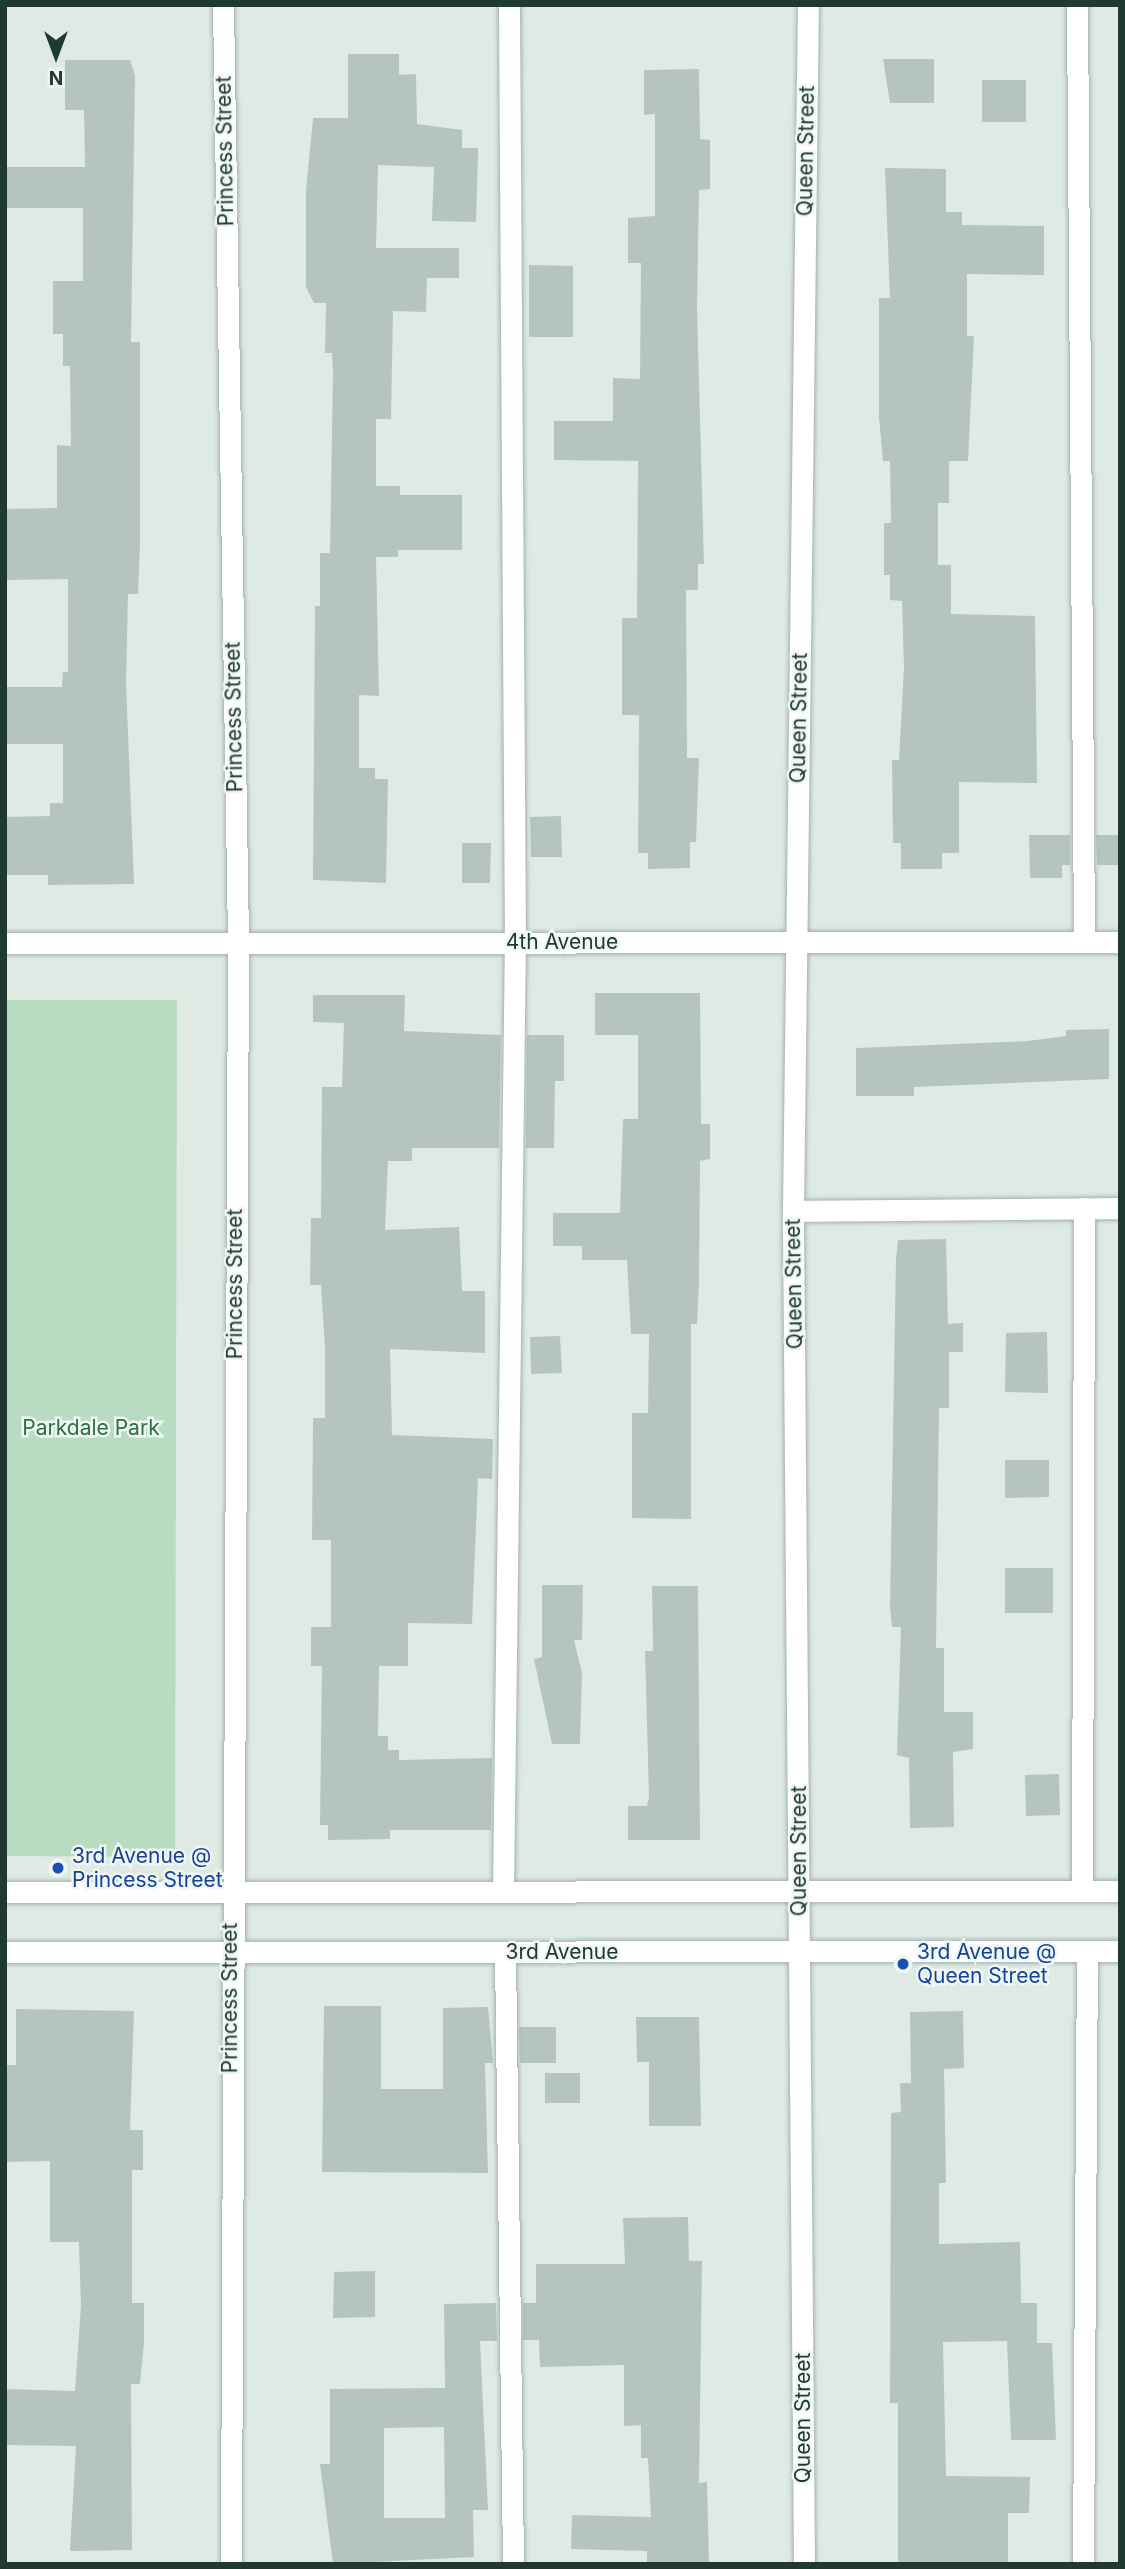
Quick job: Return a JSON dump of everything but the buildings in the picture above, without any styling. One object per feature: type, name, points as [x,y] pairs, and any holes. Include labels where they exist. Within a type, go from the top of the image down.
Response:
[{"type":"street","name":"Princess Street","points":[[223,5],[238,943],[229,1892],[231,2564]]},
{"type":"street","points":[[503,1892],[515,942],[509,5]]},
{"type":"street","name":"Queen Street","points":[[804,2564],[793,1211],[808,5]]},
{"type":"street","points":[[1077,5],[1084,942]]},
{"type":"street","name":"4th Avenue","points":[[5,943],[1120,942]]},
{"type":"street","points":[[1082,1891],[1084,1208]]},
{"type":"street","points":[[793,1211],[1120,1208]]},
{"type":"street","points":[[5,1892],[1120,1891]]},
{"type":"street","name":"3rd Avenue","points":[[5,1952],[1120,1951]]},
{"type":"street","points":[[505,1952],[513,2564]]},
{"type":"street","points":[[1083,2564],[1087,1952]]},
{"type":"green space","name":"Parkdale Park","points":[[5,1000],[177,1000],[175,1857],[5,1856]]},
{"type":"place","name":"3rd Avenue @ Princess Street","points":[[58,1868]]},
{"type":"place","name":"3rd Avenue @ Queen Street","points":[[903,1964]]}]
